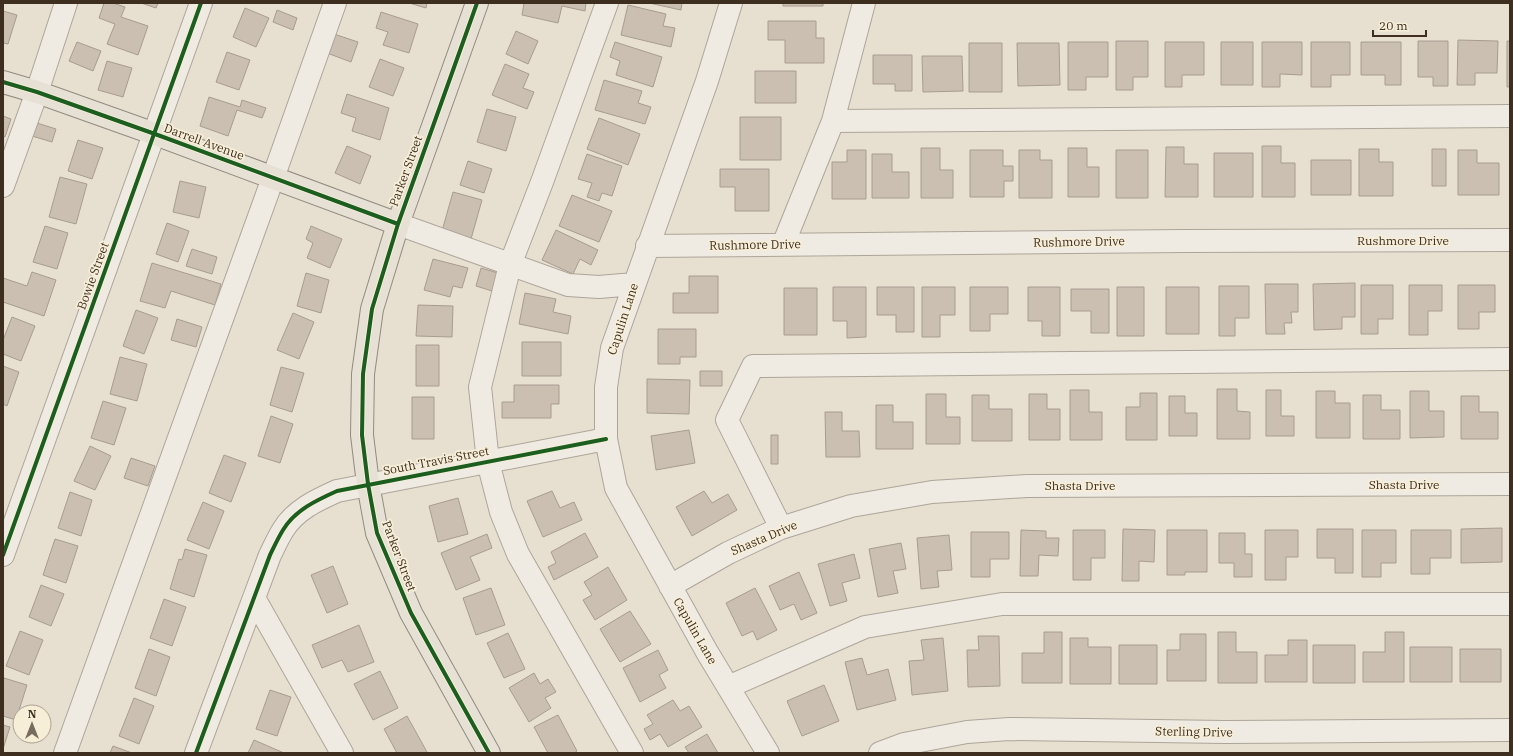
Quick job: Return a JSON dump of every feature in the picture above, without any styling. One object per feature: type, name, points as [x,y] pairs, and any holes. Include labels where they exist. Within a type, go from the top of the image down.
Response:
[{"type":"main road","name":"Parker Street","points":[[477,3],[398,224],[372,309],[364,374],[362,435],[368,484],[377,534],[411,613],[489,753]]},
{"type":"main road","name":"Darrell Avenue","points":[[3,82],[37,92],[155,134],[398,224]]},
{"type":"street","points":[[3,186],[37,92],[66,3]]},
{"type":"street","name":"Bowie Street","points":[[3,555],[201,3]]},
{"type":"street","points":[[65,753],[335,3]]},
{"type":"street","points":[[606,3],[542,182],[510,265],[480,387],[488,462],[501,512],[518,554],[632,753]]},
{"type":"street","name":"Capulin Lane","points":[[731,3],[707,81],[647,246],[612,348],[606,387],[606,439],[616,488],[670,586],[768,753]]},
{"type":"street","points":[[783,245],[834,122],[864,3]]},
{"type":"street","points":[[834,122],[1510,116]]},
{"type":"street","points":[[398,224],[568,285],[599,287],[634,284]]},
{"type":"street","name":"Rushmore Drive","points":[[647,246],[1176,241],[1510,240]]},
{"type":"street","points":[[782,528],[727,420],[753,366],[1510,359]]},
{"type":"street","name":"South Travis Street","points":[[196,753],[270,555],[283,529],[298,513],[318,500],[338,491],[606,439]]},
{"type":"street","name":"Shasta Drive","points":[[670,586],[728,553],[782,528],[851,506],[932,492],[1027,486],[1510,484]]},
{"type":"street","points":[[254,598],[337,751]]},
{"type":"street","points":[[728,687],[865,627],[1002,604],[1510,604]]},
{"type":"street","name":"Sterling Drive","points":[[880,753],[904,744],[967,732],[1009,729],[1224,732],[1510,730]]},
{"type":"building","points":[[104,3],[113,3],[125,7],[121,17],[148,26],[138,55],[107,44],[115,24],[99,18]]},
{"type":"building","points":[[141,3],[158,3],[156,8]]},
{"type":"building","points":[[409,3],[427,3],[426,8]]},
{"type":"building","points":[[524,3],[586,3],[585,11],[562,6],[558,23],[522,15]]},
{"type":"building","points":[[649,3],[682,3],[681,10]]},
{"type":"building","points":[[783,3],[823,3],[823,6],[783,6]]},
{"type":"building","points":[[628,5],[666,14],[663,26],[675,28],[671,47],[621,35]]},
{"type":"building","points":[[245,8],[269,18],[256,47],[233,37]]},
{"type":"building","points":[[277,10],[297,18],[293,30],[273,22]]},
{"type":"building","points":[[3,11],[17,15],[8,44],[3,43]]},
{"type":"building","points":[[381,12],[418,24],[409,53],[383,45],[388,32],[376,28]]},
{"type":"building","points":[[768,21],[816,21],[816,38],[824,38],[824,63],[785,63],[785,40],[768,40]]},
{"type":"building","points":[[516,31],[538,41],[528,64],[506,54]]},
{"type":"building","points":[[334,34],[358,42],[351,62],[327,53]]},
{"type":"building","points":[[1458,40],[1498,41],[1497,73],[1475,73],[1475,85],[1457,85]]},
{"type":"building","points":[[1116,41],[1148,41],[1148,77],[1133,77],[1133,90],[1116,90]]},
{"type":"building","points":[[1418,41],[1448,41],[1448,86],[1433,86],[1433,77],[1418,77]]},
{"type":"building","points":[[1507,41],[1510,41],[1510,87],[1507,87]]},
{"type":"building","points":[[77,42],[101,51],[93,71],[69,61]]},
{"type":"building","points":[[615,42],[662,57],[653,87],[616,75],[620,61],[610,57]]},
{"type":"building","points":[[1068,42],[1108,42],[1108,77],[1086,77],[1086,90],[1068,90]]},
{"type":"building","points":[[1165,42],[1204,42],[1204,75],[1182,75],[1182,87],[1165,87]]},
{"type":"building","points":[[1221,42],[1253,42],[1253,85],[1221,85]]},
{"type":"building","points":[[1262,42],[1302,42],[1302,75],[1280,74],[1280,87],[1262,87]]},
{"type":"building","points":[[1311,42],[1350,42],[1350,75],[1331,75],[1331,87],[1311,87]]},
{"type":"building","points":[[1361,42],[1401,42],[1401,85],[1385,85],[1385,75],[1361,75]]},
{"type":"building","points":[[969,43],[1002,43],[1002,92],[969,92]]},
{"type":"building","points":[[1017,43],[1059,43],[1060,85],[1018,86]]},
{"type":"building","points":[[227,52],[250,60],[239,90],[216,82]]},
{"type":"building","points":[[873,55],[912,55],[912,91],[895,91],[895,84],[873,84]]},
{"type":"building","points":[[922,56],[962,56],[963,91],[923,92]]},
{"type":"building","points":[[380,59],[404,68],[393,96],[369,87]]},
{"type":"building","points":[[107,61],[132,68],[123,97],[98,90]]},
{"type":"building","points":[[505,64],[529,74],[523,88],[534,92],[527,109],[492,95]]},
{"type":"building","points":[[755,71],[796,71],[796,103],[755,103]]},
{"type":"building","points":[[604,80],[642,91],[638,103],[651,107],[645,124],[595,110]]},
{"type":"building","points":[[347,94],[389,108],[380,140],[352,131],[356,118],[341,113]]},
{"type":"building","points":[[209,97],[240,107],[242,100],[266,108],[262,118],[237,110],[228,136],[200,126]]},
{"type":"building","points":[[487,109],[516,117],[506,151],[477,142]]},
{"type":"building","points":[[3,116],[11,119],[5,137],[3,136]]},
{"type":"building","points":[[740,117],[781,117],[781,160],[740,160]]},
{"type":"building","points":[[599,118],[640,134],[628,165],[587,149]]},
{"type":"building","points":[[37,123],[56,129],[52,142],[32,136]]},
{"type":"building","points":[[78,140],[103,148],[92,179],[68,171]]},
{"type":"building","points":[[347,146],[371,156],[360,184],[335,173]]},
{"type":"building","points":[[1262,146],[1281,146],[1281,163],[1295,163],[1295,197],[1262,197]]},
{"type":"building","points":[[1166,147],[1184,147],[1184,164],[1198,164],[1198,197],[1165,197]]},
{"type":"building","points":[[921,148],[940,148],[940,170],[953,170],[953,198],[921,198]]},
{"type":"building","points":[[1068,148],[1087,148],[1087,167],[1099,167],[1099,197],[1068,197]]},
{"type":"building","points":[[1359,149],[1379,149],[1379,162],[1393,162],[1393,196],[1359,196]]},
{"type":"building","points":[[1432,149],[1446,149],[1446,186],[1432,186]]},
{"type":"building","points":[[847,150],[866,150],[866,199],[832,199],[832,162],[847,162]]},
{"type":"building","points":[[970,150],[1003,150],[1003,166],[1013,166],[1013,181],[1004,181],[1004,197],[970,197]]},
{"type":"building","points":[[1019,150],[1040,150],[1040,160],[1052,160],[1052,198],[1019,198]]},
{"type":"building","points":[[1116,150],[1148,150],[1148,198],[1116,198]]},
{"type":"building","points":[[1458,150],[1477,150],[1477,163],[1499,163],[1499,195],[1458,195]]},
{"type":"building","points":[[1214,153],[1253,153],[1253,197],[1214,197]]},
{"type":"building","points":[[587,154],[622,166],[612,196],[602,193],[599,201],[587,197],[592,183],[578,179]]},
{"type":"building","points":[[872,154],[892,154],[892,172],[909,172],[909,198],[872,198]]},
{"type":"building","points":[[1311,160],[1351,160],[1351,195],[1311,195]]},
{"type":"building","points":[[468,161],[492,169],[484,193],[460,185]]},
{"type":"building","points":[[720,169],[769,169],[769,211],[735,211],[735,187],[720,187]]},
{"type":"building","points":[[60,177],[87,184],[76,224],[49,217]]},
{"type":"building","points":[[180,181],[206,187],[199,218],[173,212]]},
{"type":"building","points":[[453,192],[482,200],[471,239],[442,231]]},
{"type":"building","points":[[572,195],[612,211],[599,242],[559,226]]},
{"type":"building","points":[[167,223],[189,231],[178,262],[156,254]]},
{"type":"building","points":[[45,226],[68,233],[57,269],[33,262]]},
{"type":"building","points":[[311,226],[342,239],[330,268],[307,258],[313,243],[306,239]]},
{"type":"building","points":[[556,230],[598,250],[591,265],[580,259],[573,274],[542,260]]},
{"type":"building","points":[[192,249],[217,257],[212,274],[186,266]]},
{"type":"building","points":[[433,259],[468,268],[462,288],[453,286],[450,297],[424,290]]},
{"type":"building","points":[[152,263],[221,284],[215,305],[171,291],[165,308],[140,301]]},
{"type":"building","points":[[481,268],[498,273],[492,291],[476,286]]},
{"type":"building","points":[[32,272],[56,280],[44,316],[3,302],[3,278],[27,286]]},
{"type":"building","points":[[306,273],[329,280],[321,313],[297,306]]},
{"type":"building","points":[[689,276],[718,276],[718,313],[673,313],[673,293],[689,293]]},
{"type":"building","points":[[1355,283],[1355,317],[1342,317],[1342,329],[1314,330],[1313,284]]},
{"type":"building","points":[[1265,284],[1298,284],[1298,312],[1291,312],[1292,323],[1284,323],[1285,334],[1266,334]]},
{"type":"building","points":[[1361,285],[1393,285],[1393,319],[1378,319],[1378,334],[1361,334]]},
{"type":"building","points":[[1409,285],[1442,285],[1442,311],[1428,311],[1428,335],[1409,335]]},
{"type":"building","points":[[1458,285],[1495,285],[1495,312],[1479,312],[1479,329],[1458,329]]},
{"type":"building","points":[[1219,286],[1249,286],[1249,318],[1235,318],[1235,336],[1219,336]]},
{"type":"building","points":[[833,287],[866,287],[866,337],[847,338],[847,321],[833,321]]},
{"type":"building","points":[[877,287],[914,287],[914,332],[896,332],[896,315],[877,315]]},
{"type":"building","points":[[922,287],[955,287],[955,315],[940,315],[940,337],[922,337]]},
{"type":"building","points":[[970,287],[1008,287],[1008,314],[990,314],[990,331],[970,331]]},
{"type":"building","points":[[1028,287],[1060,287],[1060,336],[1042,336],[1042,321],[1028,321]]},
{"type":"building","points":[[1117,287],[1144,287],[1144,336],[1117,336]]},
{"type":"building","points":[[1166,287],[1199,287],[1199,334],[1166,334]]},
{"type":"building","points":[[784,288],[817,288],[817,335],[784,335]]},
{"type":"building","points":[[1071,289],[1109,289],[1109,333],[1091,333],[1091,311],[1071,311]]},
{"type":"building","points":[[525,293],[556,299],[553,312],[571,316],[568,334],[519,324]]},
{"type":"building","points":[[418,305],[453,306],[452,337],[416,336]]},
{"type":"building","points":[[136,310],[158,318],[144,354],[123,346]]},
{"type":"building","points":[[293,313],[314,322],[299,359],[277,350]]},
{"type":"building","points":[[12,317],[35,326],[21,361],[3,354],[3,340]]},
{"type":"building","points":[[177,319],[202,327],[196,347],[171,340]]},
{"type":"building","points":[[658,329],[696,329],[696,357],[680,357],[680,364],[658,364]]},
{"type":"building","points":[[522,342],[561,342],[561,376],[522,376]]},
{"type":"building","points":[[416,345],[439,345],[439,386],[416,386]]},
{"type":"building","points":[[120,357],[147,364],[137,401],[110,394]]},
{"type":"building","points":[[3,366],[19,372],[7,406],[3,404]]},
{"type":"building","points":[[281,367],[304,373],[292,412],[270,405]]},
{"type":"building","points":[[700,371],[722,371],[722,386],[700,386]]},
{"type":"building","points":[[647,379],[690,380],[689,414],[647,413]]},
{"type":"building","points":[[514,385],[559,385],[559,404],[551,404],[551,418],[502,418],[502,402],[514,402]]},
{"type":"building","points":[[1217,389],[1237,389],[1237,411],[1250,412],[1250,439],[1217,439]]},
{"type":"building","points":[[1070,390],[1089,390],[1089,412],[1102,412],[1102,440],[1070,440]]},
{"type":"building","points":[[1266,390],[1281,390],[1281,416],[1294,416],[1294,436],[1266,436]]},
{"type":"building","points":[[1316,391],[1335,391],[1335,403],[1350,403],[1350,438],[1316,438]]},
{"type":"building","points":[[1410,391],[1429,391],[1429,411],[1444,411],[1444,437],[1410,438]]},
{"type":"building","points":[[1140,393],[1157,393],[1157,440],[1126,440],[1126,407],[1140,407]]},
{"type":"building","points":[[926,394],[946,394],[946,417],[960,417],[960,444],[926,444]]},
{"type":"building","points":[[1029,394],[1047,394],[1047,409],[1060,409],[1060,440],[1029,440]]},
{"type":"building","points":[[972,395],[989,395],[989,409],[1012,409],[1012,441],[972,441]]},
{"type":"building","points":[[1363,395],[1381,395],[1381,410],[1400,410],[1400,439],[1363,439]]},
{"type":"building","points":[[1169,396],[1185,396],[1185,413],[1197,413],[1197,436],[1169,436]]},
{"type":"building","points":[[1461,396],[1479,396],[1479,412],[1498,412],[1498,439],[1461,439]]},
{"type":"building","points":[[412,397],[434,397],[434,439],[412,439]]},
{"type":"building","points":[[103,401],[126,408],[114,445],[91,438]]},
{"type":"building","points":[[876,405],[893,405],[893,422],[913,422],[913,449],[876,449]]},
{"type":"building","points":[[825,412],[842,412],[842,431],[859,431],[860,457],[826,457]]},
{"type":"building","points":[[271,416],[293,424],[280,463],[258,456]]},
{"type":"building","points":[[689,430],[695,463],[656,470],[651,436]]},
{"type":"building","points":[[771,435],[778,435],[778,464],[771,464]]},
{"type":"building","points":[[90,446],[111,456],[95,490],[74,481]]},
{"type":"building","points":[[224,455],[246,463],[231,502],[209,493]]},
{"type":"building","points":[[131,458],[155,466],[148,486],[124,478]]},
{"type":"building","points":[[552,491],[560,508],[574,502],[582,520],[543,537],[527,501]]},
{"type":"building","points":[[704,491],[712,503],[728,494],[737,510],[692,536],[676,507]]},
{"type":"building","points":[[70,492],[92,500],[81,536],[58,528]]},
{"type":"building","points":[[458,498],[468,534],[438,542],[429,506]]},
{"type":"building","points":[[203,502],[224,511],[209,549],[187,540]]},
{"type":"building","points":[[1502,528],[1502,562],[1461,563],[1461,529]]},
{"type":"building","points":[[1123,529],[1155,530],[1154,562],[1139,561],[1139,581],[1122,581]]},
{"type":"building","points":[[1317,529],[1353,529],[1353,573],[1335,573],[1335,558],[1317,558]]},
{"type":"building","points":[[1021,530],[1046,531],[1046,538],[1059,538],[1058,556],[1039,555],[1038,576],[1020,576]]},
{"type":"building","points":[[1073,530],[1105,530],[1105,558],[1091,558],[1091,580],[1073,580]]},
{"type":"building","points":[[1167,530],[1207,530],[1207,572],[1185,572],[1185,575],[1167,575]]},
{"type":"building","points":[[1265,530],[1298,530],[1298,557],[1286,557],[1286,580],[1265,580]]},
{"type":"building","points":[[1362,530],[1396,530],[1396,563],[1381,563],[1381,577],[1362,577]]},
{"type":"building","points":[[1411,530],[1451,530],[1451,558],[1430,558],[1430,574],[1411,574]]},
{"type":"building","points":[[971,532],[1009,532],[1009,559],[990,559],[990,577],[971,577]]},
{"type":"building","points":[[585,533],[598,557],[554,580],[548,567],[556,563],[551,552]]},
{"type":"building","points":[[1219,533],[1245,533],[1245,554],[1252,554],[1252,577],[1234,577],[1234,563],[1219,563]]},
{"type":"building","points":[[487,534],[492,548],[470,557],[480,580],[456,590],[441,553]]},
{"type":"building","points":[[949,535],[952,570],[937,571],[939,587],[921,589],[917,538]]},
{"type":"building","points":[[55,539],[78,546],[66,583],[43,575]]},
{"type":"building","points":[[901,543],[906,569],[893,571],[898,593],[878,597],[869,549]]},
{"type":"building","points":[[185,549],[207,555],[194,597],[170,589],[179,559],[182,560]]},
{"type":"building","points":[[854,554],[860,578],[842,583],[847,601],[830,606],[818,564]]},
{"type":"building","points":[[333,566],[348,604],[327,613],[311,575]]},
{"type":"building","points":[[608,567],[627,600],[595,620],[583,600],[592,595],[584,582]]},
{"type":"building","points":[[799,572],[817,613],[801,620],[794,604],[780,610],[769,586]]},
{"type":"building","points":[[41,585],[64,594],[51,626],[29,617]]},
{"type":"building","points":[[491,588],[505,625],[476,635],[463,598]]},
{"type":"building","points":[[755,588],[777,630],[757,640],[753,631],[742,636],[726,603]]},
{"type":"building","points":[[164,599],[186,607],[172,646],[150,638]]},
{"type":"building","points":[[630,611],[651,644],[620,662],[600,629]]},
{"type":"building","points":[[359,625],[374,662],[348,672],[342,660],[322,668],[312,645]]},
{"type":"building","points":[[20,631],[43,640],[29,675],[6,666]]},
{"type":"building","points":[[1044,632],[1062,632],[1062,683],[1022,683],[1022,653],[1044,653]]},
{"type":"building","points":[[1218,632],[1236,632],[1236,652],[1257,652],[1257,683],[1218,683]]},
{"type":"building","points":[[1385,632],[1404,632],[1404,682],[1363,682],[1363,652],[1385,652]]},
{"type":"building","points":[[508,633],[525,669],[504,678],[487,643]]},
{"type":"building","points":[[1180,634],[1206,634],[1206,681],[1167,681],[1167,650],[1180,650]]},
{"type":"building","points":[[978,636],[999,636],[1000,686],[968,687],[967,650],[979,650]]},
{"type":"building","points":[[943,638],[948,691],[912,695],[909,661],[924,660],[921,640]]},
{"type":"building","points":[[1070,638],[1088,638],[1088,647],[1111,647],[1111,684],[1070,684]]},
{"type":"building","points":[[1288,640],[1307,640],[1307,682],[1265,682],[1265,655],[1288,655]]},
{"type":"building","points":[[1119,645],[1157,645],[1157,684],[1119,684]]},
{"type":"building","points":[[1313,645],[1355,645],[1355,683],[1313,683]]},
{"type":"building","points":[[1410,647],[1452,647],[1452,682],[1410,682]]},
{"type":"building","points":[[149,649],[170,657],[156,696],[135,688]]},
{"type":"building","points":[[1460,649],[1501,649],[1501,682],[1460,682]]},
{"type":"building","points":[[658,650],[668,670],[659,675],[666,688],[640,702],[623,668]]},
{"type":"building","points":[[862,658],[867,675],[888,669],[896,700],[857,710],[845,662]]},
{"type":"building","points":[[380,671],[398,708],[373,720],[354,684]]},
{"type":"building","points":[[534,673],[540,684],[548,679],[556,692],[545,698],[551,708],[529,722],[509,688]]},
{"type":"building","points":[[4,678],[27,685],[21,704],[12,704],[12,719],[3,716]]},
{"type":"building","points":[[824,685],[839,721],[802,736],[787,701]]},
{"type":"building","points":[[270,690],[291,697],[277,736],[256,729]]},
{"type":"building","points":[[134,698],[154,706],[139,744],[119,736]]},
{"type":"building","points":[[673,700],[680,711],[689,706],[702,727],[668,747],[660,734],[650,740],[644,729],[653,724],[647,715]]},
{"type":"building","points":[[558,715],[577,751],[574,753],[548,753],[534,727]]},
{"type":"building","points":[[407,716],[427,752],[397,753],[384,729]]},
{"type":"building","points":[[3,725],[10,727],[3,749]]},
{"type":"building","points":[[707,734],[718,753],[689,753],[685,747]]},
{"type":"building","points":[[254,740],[284,753],[248,753]]},
{"type":"building","points":[[113,746],[132,753],[110,753]]},
{"type":"cycle path","points":[[3,555],[201,3]]},
{"type":"cycle path","points":[[477,3],[398,224],[372,309],[363,374],[362,435],[368,484],[377,533],[411,613],[489,753]]},
{"type":"cycle path","points":[[3,82],[37,92],[155,134],[398,224]]},
{"type":"cycle path","points":[[196,753],[270,555],[283,530],[300,511],[314,502],[337,491],[606,439]]}]
